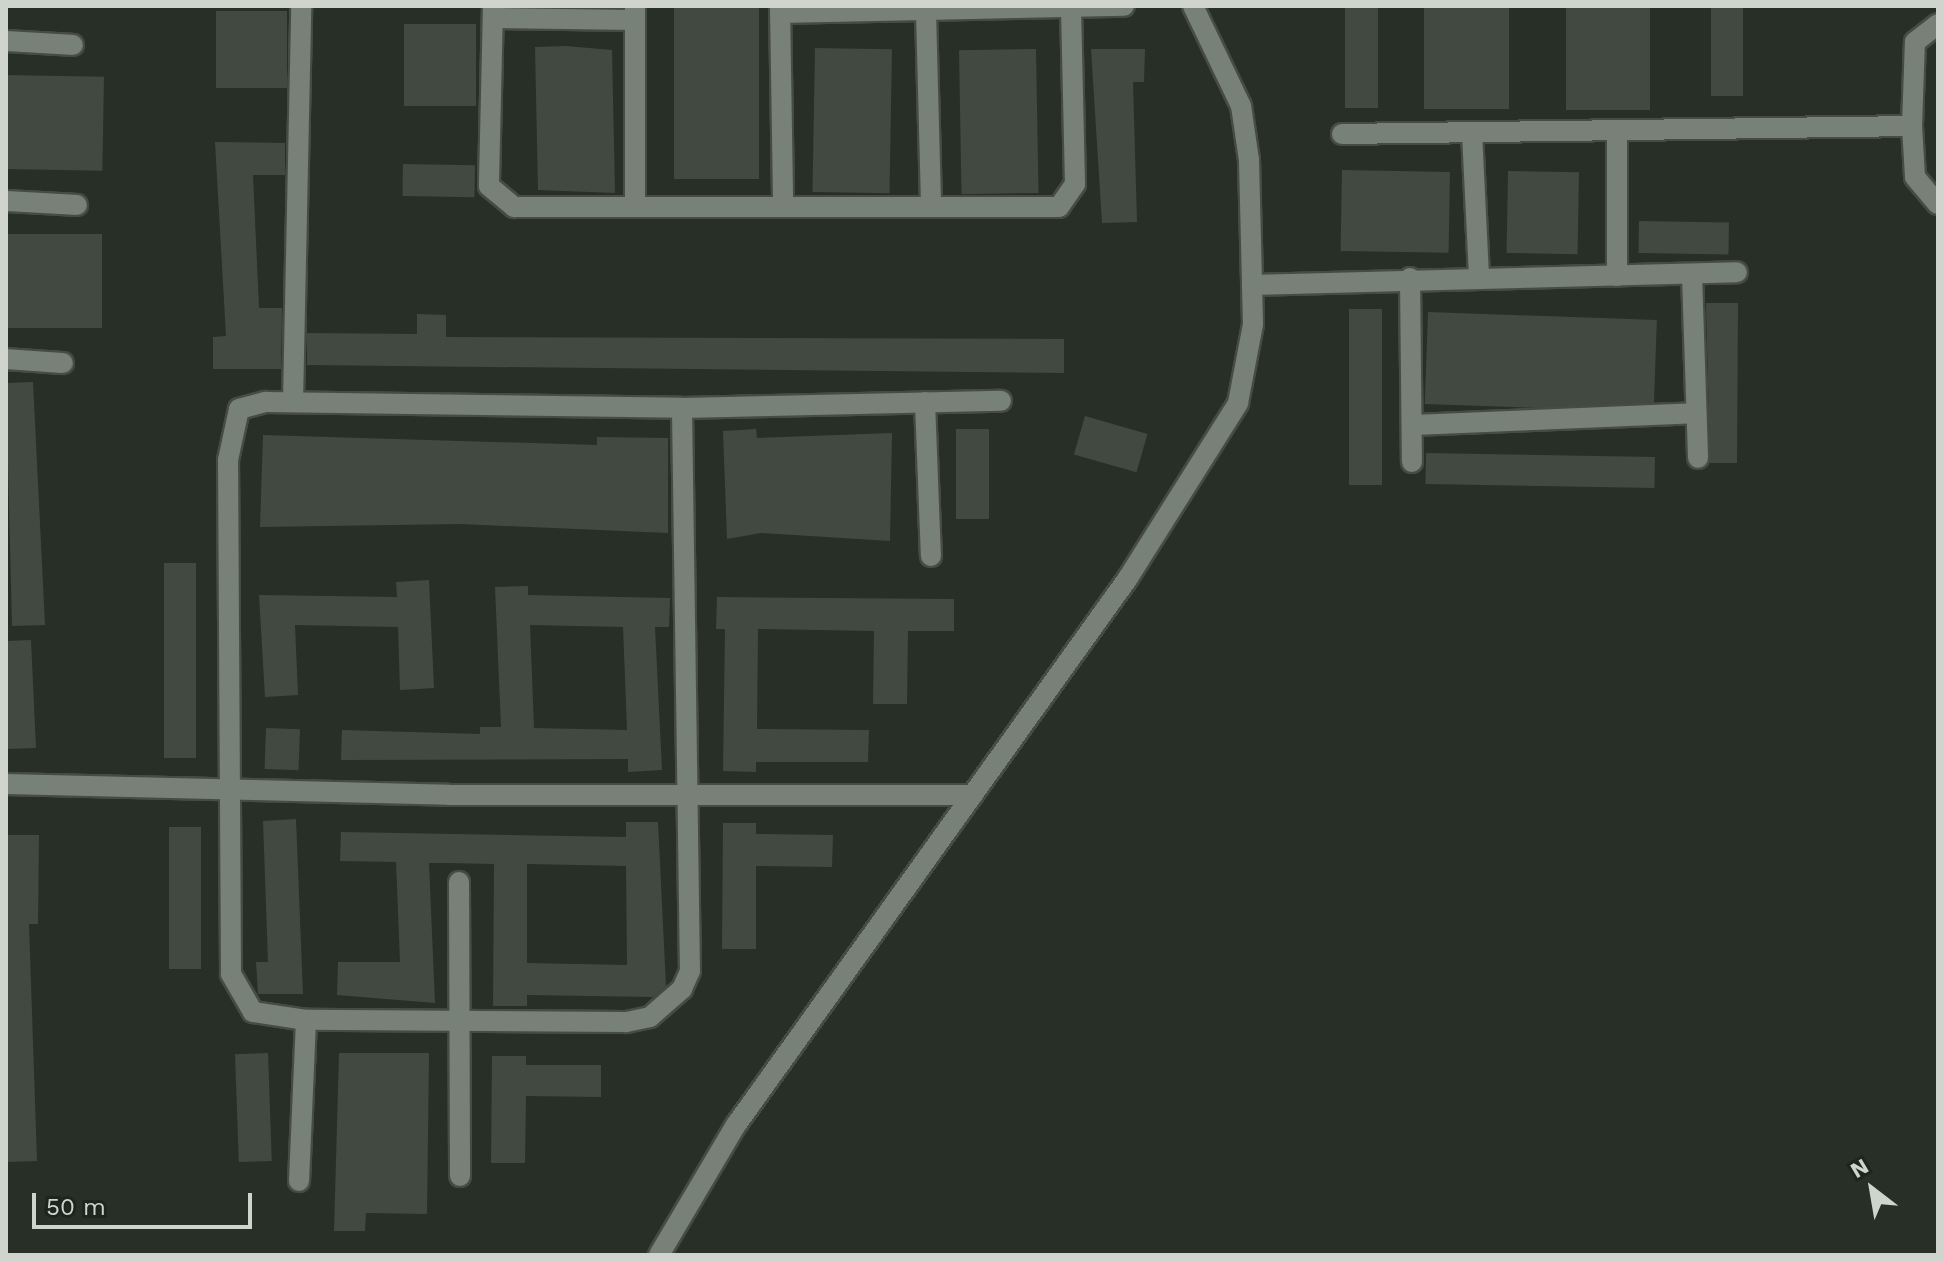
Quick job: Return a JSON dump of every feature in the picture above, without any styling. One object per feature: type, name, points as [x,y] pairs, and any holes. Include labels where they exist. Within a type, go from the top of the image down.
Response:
[{"type":"street","points":[[293,402],[301,6]]},
{"type":"street","points":[[783,205],[780,10],[1071,11],[1124,6]]},
{"type":"street","points":[[659,1255],[736,1125],[973,795],[1214,449],[1249,362],[1252,285],[1241,106],[1193,6]]},
{"type":"street","points":[[635,205],[635,13],[493,12],[489,174],[494,195],[514,207],[931,205],[1048,210],[1072,197],[1071,11]]},
{"type":"street","points":[[926,12],[931,205]]},
{"type":"street","points":[[1938,24],[1915,42],[1912,126],[1915,177],[1938,204]]},
{"type":"street","points":[[6,41],[73,45]]},
{"type":"street","points":[[1342,134],[1912,126]]},
{"type":"street","points":[[1617,131],[1617,276]]},
{"type":"street","points":[[1472,133],[1479,277]]},
{"type":"street","points":[[6,201],[77,205]]},
{"type":"street","points":[[1252,285],[1410,278],[1737,272]]},
{"type":"street","points":[[1692,275],[1698,458]]},
{"type":"street","points":[[1410,278],[1412,462]]},
{"type":"street","points":[[6,359],[63,363]]},
{"type":"street","points":[[682,408],[690,795],[690,971],[666,1005],[626,1022],[306,1020],[253,1012],[235,991],[232,789],[232,421],[249,403],[682,408],[1001,401]]},
{"type":"street","points":[[925,402],[931,556]]},
{"type":"street","points":[[1412,425],[1696,413]]},
{"type":"street","points":[[6,784],[690,795],[973,795]]},
{"type":"street","points":[[459,882],[457,1021],[460,1176]]},
{"type":"street","points":[[299,1181],[306,1020]]},
{"type":"building","points":[[674,6],[759,6],[759,179],[674,179]]},
{"type":"building","points":[[1345,6],[1378,6],[1378,108],[1345,108]]},
{"type":"building","points":[[1424,6],[1509,6],[1509,109],[1424,109]]},
{"type":"building","points":[[1566,6],[1650,6],[1650,110],[1566,110]]},
{"type":"building","points":[[1711,7],[1743,7],[1743,96],[1711,96]]},
{"type":"building","points":[[216,11],[287,11],[287,88],[216,88]]},
{"type":"building","points":[[404,24],[476,24],[476,106],[404,106]]},
{"type":"building","points":[[535,47],[612,50],[615,193],[538,190]]},
{"type":"building","points":[[815,48],[892,49],[889,193],[812,192]]},
{"type":"building","points":[[1036,49],[1039,193],[962,194],[959,50]]},
{"type":"building","points":[[1091,49],[1145,49],[1144,82],[1133,82],[1137,222],[1102,223]]},
{"type":"building","points":[[6,75],[104,77],[102,171],[6,169]]},
{"type":"building","points":[[215,142],[285,143],[285,175],[253,175],[259,308],[282,308],[281,369],[213,369],[213,337],[226,336]]},
{"type":"building","points":[[403,164],[475,165],[474,197],[402,196]]},
{"type":"building","points":[[1342,170],[1450,172],[1449,253],[1341,251]]},
{"type":"building","points":[[1508,171],[1579,172],[1578,254],[1507,253]]},
{"type":"building","points":[[1639,221],[1729,223],[1728,255],[1638,253]]},
{"type":"building","points":[[6,234],[102,234],[102,328],[6,328]]},
{"type":"building","points":[[1706,303],[1738,303],[1737,463],[1710,463]]},
{"type":"building","points":[[1349,309],[1382,309],[1382,485],[1349,485]]},
{"type":"building","points":[[1428,312],[1657,320],[1654,412],[1425,404]]},
{"type":"building","points":[[417,314],[446,315],[446,337],[1064,339],[1064,373],[307,365],[307,333],[417,334]]},
{"type":"building","points":[[33,382],[45,625],[12,626],[6,383]]},
{"type":"building","points":[[1085,416],[1147,434],[1136,472],[1074,454]]},
{"type":"building","points":[[756,429],[757,438],[892,433],[890,541],[761,533],[727,539],[723,431]]},
{"type":"building","points":[[956,429],[989,429],[989,519],[956,519]]},
{"type":"building","points":[[263,435],[597,445],[597,437],[668,438],[668,533],[461,524],[260,527]]},
{"type":"building","points":[[1426,453],[1655,457],[1654,488],[1425,484]]},
{"type":"building","points":[[164,563],[196,563],[196,758],[164,758]]},
{"type":"building","points":[[429,580],[434,688],[400,690],[398,627],[295,625],[298,695],[265,697],[259,595],[397,597],[396,582]]},
{"type":"building","points":[[528,586],[528,595],[670,598],[669,627],[655,627],[662,770],[628,772],[628,759],[341,760],[342,730],[480,734],[480,727],[501,727],[495,587]],"holes":[[[530,625],[623,627],[627,730],[534,728]]]},
{"type":"building","points":[[717,597],[954,599],[954,631],[908,631],[907,704],[873,704],[874,631],[758,629],[757,729],[869,730],[868,762],[756,762],[756,772],[723,771],[725,629],[716,629]]},
{"type":"building","points":[[31,640],[36,748],[6,749],[6,641]]},
{"type":"building","points":[[266,728],[300,729],[299,770],[265,769]]},
{"type":"building","points":[[296,819],[303,994],[258,994],[256,962],[268,962],[263,821]]},
{"type":"building","points":[[626,822],[658,822],[666,986],[653,997],[527,995],[527,1006],[493,1006],[494,864],[448,863],[429,863],[435,1003],[337,995],[338,962],[400,962],[396,862],[340,861],[341,832],[626,837]],"holes":[[[527,864],[626,866],[627,965],[527,963]]]},
{"type":"building","points":[[723,823],[756,823],[756,834],[833,835],[832,867],[756,866],[756,949],[722,949]]},
{"type":"building","points":[[169,827],[201,827],[201,969],[169,969]]},
{"type":"building","points":[[7,835],[39,835],[38,924],[29,924],[37,1161],[6,1162]]},
{"type":"building","points":[[268,1053],[272,1161],[239,1162],[235,1054]]},
{"type":"building","points":[[339,1053],[429,1053],[427,1214],[366,1213],[365,1231],[334,1231]]},
{"type":"building","points":[[492,1056],[526,1056],[526,1065],[601,1065],[601,1097],[526,1096],[525,1163],[491,1163]]}]
